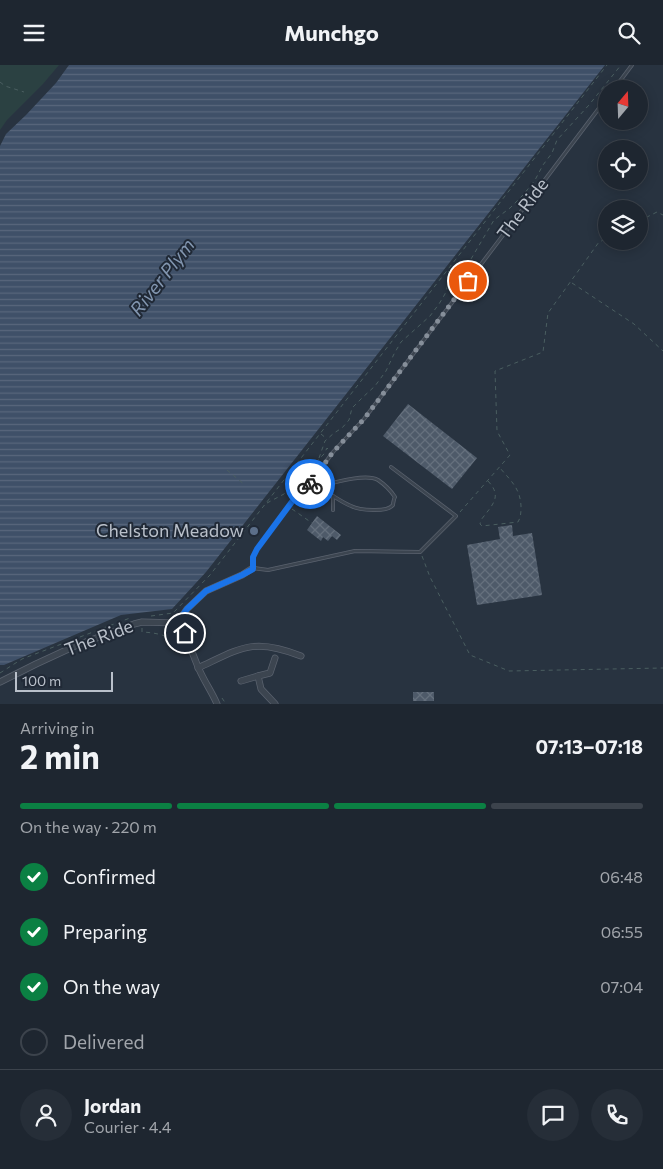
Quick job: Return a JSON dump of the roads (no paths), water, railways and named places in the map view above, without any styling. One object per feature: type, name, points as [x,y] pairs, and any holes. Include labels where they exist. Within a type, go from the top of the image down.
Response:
[{"type":"street","points":[[217,704],[198,668],[185,633],[177,623],[191,604],[206,591],[253,569]]},
{"type":"street","name":"The Ride","points":[[0,682],[36,663],[75,646],[134,624],[142,622],[177,623]]},
{"type":"street","points":[[198,668],[238,650],[254,646],[269,646],[301,655]]},
{"type":"street","points":[[241,681],[270,673],[275,658]]},
{"type":"street","points":[[258,676],[261,689],[276,704]]},
{"type":"lane","points":[[621,80],[632,65]]},
{"type":"lane","name":"The Ride","points":[[253,569],[253,557],[257,549],[297,495],[306,489],[333,452],[364,419],[598,110]]},
{"type":"lane","points":[[253,569],[268,570],[355,551],[420,552],[456,516],[391,467]]},
{"type":"lane","points":[[306,489],[326,483],[367,477],[377,479],[395,497],[393,505],[387,509],[370,510],[353,507],[316,487]]},
{"type":"lane","points":[[333,496],[333,510]]},
{"type":"water","name":"River Plym","points":[[69,65],[605,65],[206,572],[172,609],[121,615],[4,665],[0,665],[0,146],[6,134],[56,83]]},
{"type":"place","name":"Chelston Meadow","points":[[254,531]]}]
